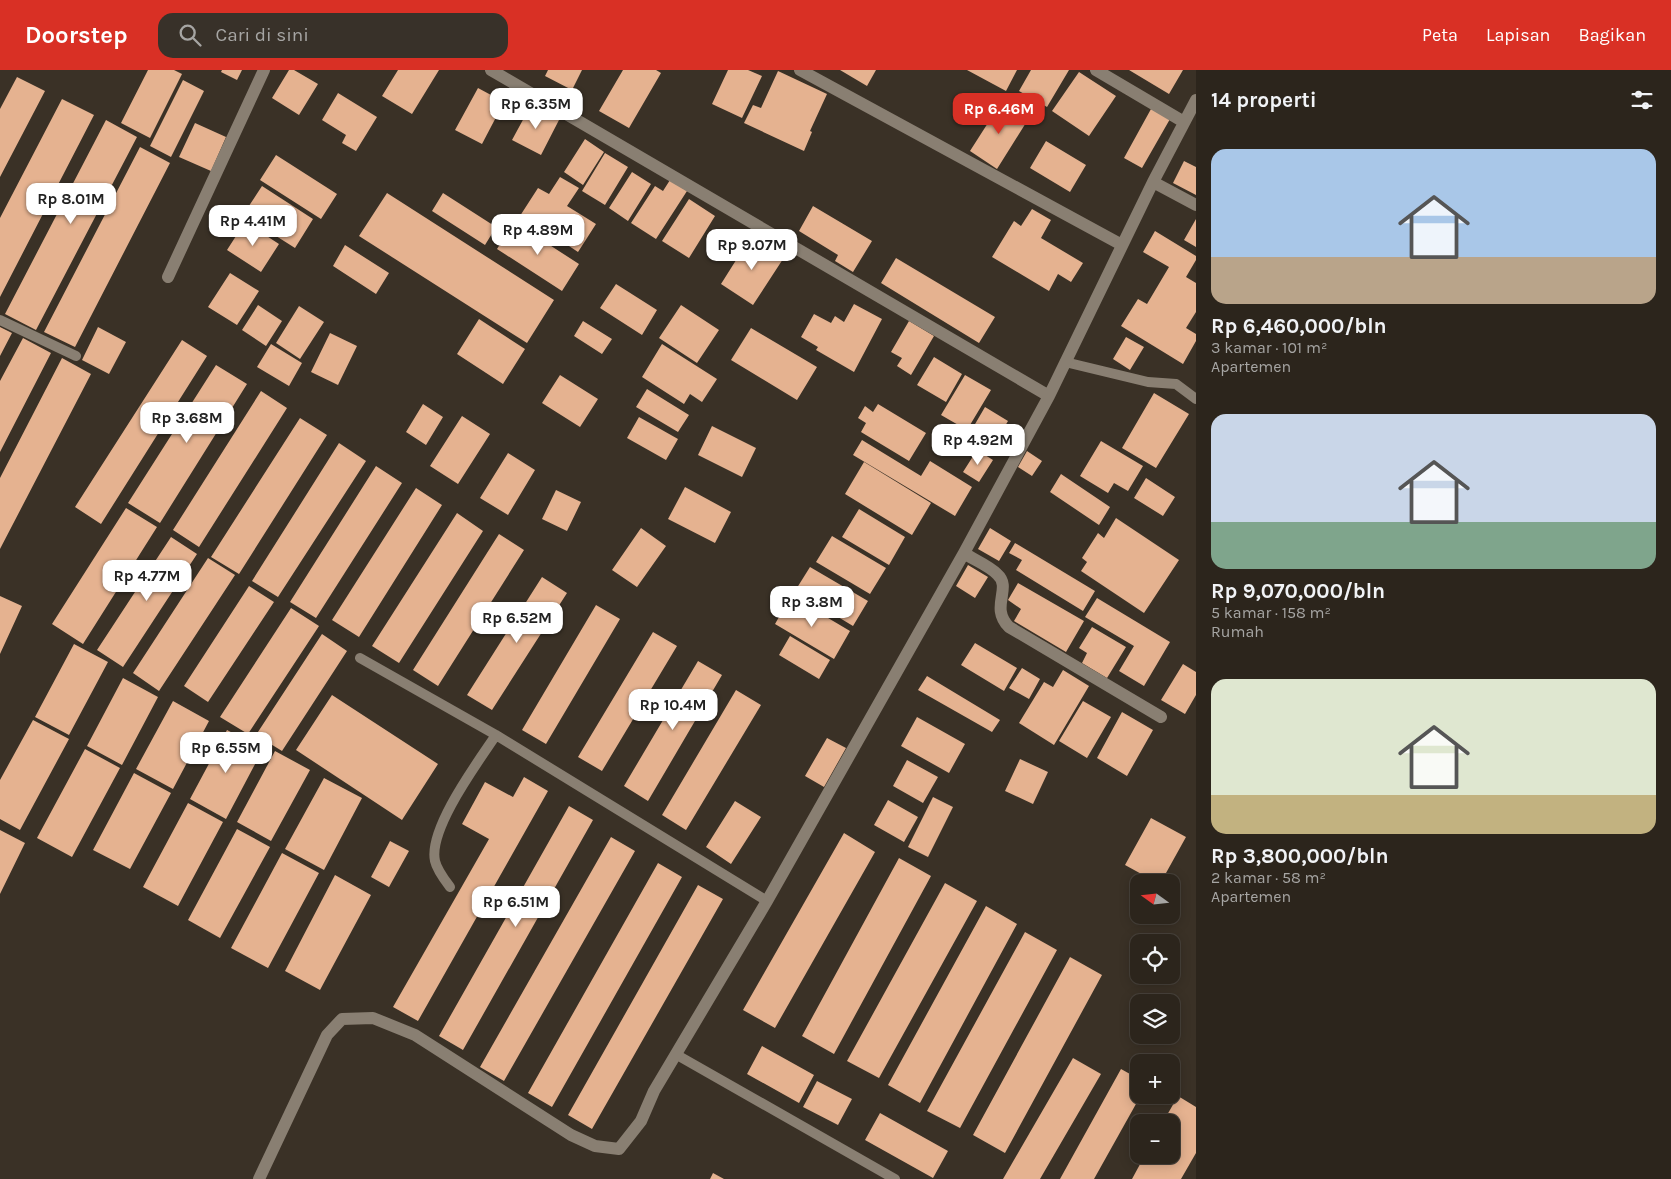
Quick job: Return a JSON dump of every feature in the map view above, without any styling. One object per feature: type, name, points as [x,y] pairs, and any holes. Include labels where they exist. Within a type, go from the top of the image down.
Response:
[{"type":"street","points":[[168,277],[264,70]]},
{"type":"street","points":[[491,70],[1049,396]]},
{"type":"street","points":[[800,70],[1122,244]]},
{"type":"street","points":[[1096,70],[1184,122]]},
{"type":"street","points":[[259,1179],[327,1036],[342,1019],[373,1018],[415,1035],[571,1134],[596,1146],[619,1149],[641,1121],[654,1091],[767,901],[964,553],[1049,396],[1122,244],[1196,100]]},
{"type":"street","points":[[1153,182],[1196,204]]},
{"type":"street","points":[[964,553],[998,574],[1002,580],[1001,618],[1009,627],[1161,717]]},
{"type":"lane","points":[[0,320],[76,356]]},
{"type":"lane","points":[[1065,362],[1148,382],[1176,384],[1196,399]]},
{"type":"lane","points":[[360,658],[496,735],[767,901]]},
{"type":"lane","points":[[450,887],[442,877],[435,860],[436,842],[444,818],[496,735]]},
{"type":"lane","points":[[676,1055],[895,1179]]},
{"type":"building","points":[[148,70],[174,70],[182,74],[150,138],[121,123]]},
{"type":"building","points":[[222,70],[242,70],[237,80],[221,72]]},
{"type":"building","points":[[289,70],[294,70],[318,84],[299,115],[272,98]]},
{"type":"building","points":[[398,70],[439,70],[412,114],[382,96]]},
{"type":"building","points":[[548,70],[582,70],[572,90],[545,76]]},
{"type":"building","points":[[623,70],[656,70],[661,73],[629,128],[599,111]]},
{"type":"building","points":[[728,70],[748,70],[762,76],[742,118],[712,104]]},
{"type":"building","points":[[840,70],[876,70],[867,86]]},
{"type":"building","points":[[967,70],[1017,70],[1006,91]]},
{"type":"building","points":[[1031,70],[1069,70],[1047,107],[1019,91]]},
{"type":"building","points":[[1129,70],[1183,70],[1169,94]]},
{"type":"building","points":[[778,71],[827,94],[810,131],[812,132],[804,151],[744,123],[753,105],[761,108]]},
{"type":"building","points":[[1079,72],[1116,96],[1089,136],[1052,111]]},
{"type":"building","points":[[17,77],[45,91],[0,177],[0,109]]},
{"type":"building","points":[[183,80],[204,91],[171,157],[150,146]]},
{"type":"building","points":[[478,88],[504,102],[482,144],[455,130]]},
{"type":"building","points":[[338,93],[377,117],[356,151],[342,143],[346,135],[322,120]]},
{"type":"building","points":[[62,99],[94,115],[0,297],[0,218]]},
{"type":"building","points":[[1002,101],[1029,118],[997,169],[970,151]]},
{"type":"building","points":[[531,105],[559,120],[541,155],[512,140]]},
{"type":"building","points":[[1151,109],[1170,119],[1142,168],[1124,158]]},
{"type":"building","points":[[106,120],[137,137],[36,330],[5,314]]},
{"type":"building","points":[[195,123],[226,137],[211,171],[179,157]]},
{"type":"building","points":[[585,139],[604,152],[583,185],[564,172]]},
{"type":"building","points":[[1046,141],[1086,165],[1070,192],[1030,168]]},
{"type":"building","points":[[140,147],[170,163],[75,347],[44,332]]},
{"type":"building","points":[[605,153],[628,167],[605,205],[582,191]]},
{"type":"building","points":[[276,155],[337,194],[321,219],[260,180]]},
{"type":"building","points":[[1184,161],[1196,167],[1196,195],[1173,183]]},
{"type":"building","points":[[632,172],[651,184],[628,221],[609,208]]},
{"type":"building","points":[[560,177],[579,188],[567,206],[596,224],[578,252],[557,238],[554,243],[518,219],[538,188],[549,194]]},
{"type":"building","points":[[670,180],[687,191],[656,239],[631,223],[655,186],[663,191]]},
{"type":"building","points":[[262,186],[313,219],[295,248],[243,215]]},
{"type":"building","points":[[387,193],[554,300],[527,343],[359,236]]},
{"type":"building","points":[[443,193],[496,227],[485,245],[432,211]]},
{"type":"building","points":[[689,199],[715,216],[689,258],[662,241]]},
{"type":"building","points":[[813,206],[872,241],[853,272],[835,261],[838,255],[799,231]]},
{"type":"building","points":[[1032,209],[1051,220],[1041,238],[1083,263],[1071,282],[1058,274],[1049,291],[992,257],[1014,221],[1021,226]]},
{"type":"building","points":[[1196,219],[1196,247],[1184,240]]},
{"type":"building","points":[[245,222],[279,244],[261,272],[227,250]]},
{"type":"building","points":[[514,222],[579,264],[562,291],[497,249]]},
{"type":"building","points":[[1155,231],[1196,256],[1196,260],[1186,277],[1196,283],[1196,312],[1186,328],[1196,334],[1196,341],[1183,364],[1121,326],[1138,299],[1147,304],[1169,267],[1143,252]]},
{"type":"building","points":[[750,238],[783,259],[753,305],[721,284]]},
{"type":"building","points":[[345,245],[389,273],[376,294],[333,266]]},
{"type":"building","points":[[896,258],[995,317],[979,343],[881,283]]},
{"type":"building","points":[[230,273],[259,291],[237,325],[208,307]]},
{"type":"building","points":[[616,284],[657,310],[642,335],[600,308]]},
{"type":"building","points":[[854,304],[882,319],[854,372],[816,350],[818,347],[801,337],[814,314],[831,323],[835,316],[844,322]]},
{"type":"building","points":[[258,305],[282,321],[266,346],[242,330]]},
{"type":"building","points":[[681,305],[719,330],[697,363],[659,338]]},
{"type":"building","points":[[299,306],[324,322],[300,359],[276,343]]},
{"type":"building","points":[[479,319],[525,349],[503,384],[457,354]]},
{"type":"building","points":[[583,321],[612,339],[602,354],[574,336]]},
{"type":"building","points":[[909,321],[934,336],[911,375],[897,366],[902,358],[891,352]]},
{"type":"building","points":[[0,327],[12,333],[0,356]]},
{"type":"building","points":[[98,327],[126,342],[109,374],[82,360]]},
{"type":"building","points":[[751,328],[817,367],[797,400],[731,360]]},
{"type":"building","points":[[330,333],[357,346],[338,385],[311,372]]},
{"type":"building","points":[[1126,337],[1144,347],[1130,370],[1113,359]]},
{"type":"building","points":[[23,338],[51,353],[0,452],[0,381]]},
{"type":"building","points":[[182,340],[207,356],[101,524],[75,507]]},
{"type":"building","points":[[271,344],[302,363],[289,386],[257,367]]},
{"type":"building","points":[[662,344],[717,379],[702,402],[690,394],[684,404],[642,377]]},
{"type":"building","points":[[934,357],[962,374],[946,402],[917,385]]},
{"type":"building","points":[[62,358],[91,374],[0,549],[0,478]]},
{"type":"building","points":[[216,365],[247,384],[160,523],[128,503]]},
{"type":"building","points":[[560,375],[598,399],[580,427],[542,403]]},
{"type":"building","points":[[965,375],[991,390],[967,430],[941,415]]},
{"type":"building","points":[[647,389],[689,415],[678,432],[636,407]]},
{"type":"building","points":[[261,391],[287,408],[199,547],[173,530]]},
{"type":"building","points":[[1154,393],[1189,414],[1156,468],[1122,448]]},
{"type":"building","points":[[423,404],[443,417],[426,445],[406,432]]},
{"type":"building","points":[[878,404],[926,433],[909,461],[861,432],[866,423],[858,418],[865,406],[873,412]]},
{"type":"building","points":[[985,407],[1008,421],[994,445],[971,431]]},
{"type":"building","points":[[462,416],[490,434],[458,484],[430,466]]},
{"type":"building","points":[[639,417],[678,439],[666,460],[627,438]]},
{"type":"building","points":[[300,418],[327,435],[239,574],[211,557]]},
{"type":"building","points":[[712,426],[756,448],[742,477],[698,455]]},
{"type":"building","points":[[862,440],[921,476],[930,461],[972,487],[955,516],[853,455]]},
{"type":"building","points":[[1101,441],[1143,466],[1128,491],[1114,483],[1108,493],[1080,476]]},
{"type":"building","points":[[339,443],[366,461],[278,597],[252,581]]},
{"type":"building","points":[[977,450],[993,460],[979,482],[963,472]]},
{"type":"building","points":[[1027,451],[1042,461],[1032,476],[1018,467]]},
{"type":"building","points":[[508,453],[535,470],[508,515],[480,498]]},
{"type":"building","points":[[864,462],[931,503],[912,535],[845,494]]},
{"type":"building","points":[[376,466],[402,483],[316,618],[290,602]]},
{"type":"building","points":[[1061,474],[1110,507],[1099,525],[1050,492]]},
{"type":"building","points":[[1146,478],[1175,497],[1163,516],[1134,498]]},
{"type":"building","points":[[685,487],[731,512],[715,543],[668,519]]},
{"type":"building","points":[[416,488],[442,505],[359,637],[332,620]]},
{"type":"building","points":[[556,490],[581,502],[567,531],[542,519]]},
{"type":"building","points":[[126,508],[157,527],[83,644],[52,624]]},
{"type":"building","points":[[859,509],[905,537],[889,565],[842,537]]},
{"type":"building","points":[[457,513],[483,531],[399,663],[372,646]]},
{"type":"building","points":[[1116,518],[1179,560],[1144,613],[1081,571],[1087,562],[1082,558],[1098,533],[1104,538]]},
{"type":"building","points":[[641,528],[666,546],[637,587],[612,570]]},
{"type":"building","points":[[990,528],[1011,541],[999,561],[978,549]]},
{"type":"building","points":[[499,534],[524,550],[438,686],[413,670]]},
{"type":"building","points":[[832,536],[886,568],[870,594],[816,562]]},
{"type":"building","points":[[171,537],[197,554],[123,667],[97,650]]},
{"type":"building","points":[[1015,543],[1095,591],[1083,611],[1016,570],[1022,560],[1009,553]]},
{"type":"building","points":[[208,558],[235,575],[159,691],[133,673]]},
{"type":"building","points":[[968,565],[988,577],[975,598],[956,586]]},
{"type":"building","points":[[810,567],[868,601],[853,626],[795,591]]},
{"type":"building","points":[[542,577],[567,593],[492,710],[467,695]]},
{"type":"building","points":[[1018,583],[1084,621],[1066,652],[1014,621],[1021,609],[1008,600]]},
{"type":"building","points":[[249,586],[274,602],[208,702],[184,686]]},
{"type":"building","points":[[0,596],[22,606],[0,654]]},
{"type":"building","points":[[791,596],[850,631],[834,659],[775,624]]},
{"type":"building","points":[[1097,598],[1170,642],[1144,686],[1119,671],[1134,646],[1085,617]]},
{"type":"building","points":[[596,605],[620,619],[546,744],[522,730]]},
{"type":"building","points":[[291,608],[319,626],[248,734],[220,717]]},
{"type":"building","points":[[1092,627],[1126,647],[1107,678],[1082,663],[1087,653],[1079,648]]},
{"type":"building","points":[[653,632],[677,646],[602,771],[578,757]]},
{"type":"building","points":[[322,634],[347,651],[282,751],[256,735]]},
{"type":"building","points":[[790,636],[830,660],[819,679],[779,655]]},
{"type":"building","points":[[975,643],[1017,668],[1004,691],[961,665]]},
{"type":"building","points":[[74,644],[108,662],[69,735],[35,717]]},
{"type":"building","points":[[698,661],[722,675],[648,801],[624,786]]},
{"type":"building","points":[[1183,664],[1196,672],[1196,695],[1185,714],[1161,700]]},
{"type":"building","points":[[1022,668],[1040,679],[1029,699],[1009,688]]},
{"type":"building","points":[[1063,670],[1089,686],[1054,745],[1019,723],[1044,682],[1053,687]]},
{"type":"building","points":[[927,676],[1000,720],[992,732],[918,690]]},
{"type":"building","points":[[123,678],[158,697],[122,765],[87,746]]},
{"type":"building","points":[[736,690],[761,705],[686,830],[662,815]]},
{"type":"building","points":[[332,695],[438,764],[402,820],[296,750]]},
{"type":"building","points":[[173,701],[209,721],[173,789],[136,769]]},
{"type":"building","points":[[1083,701],[1111,717],[1087,758],[1059,741]]},
{"type":"building","points":[[1122,712],[1153,730],[1127,776],[1097,758]]},
{"type":"building","points":[[917,717],[965,744],[949,773],[901,746]]},
{"type":"building","points":[[33,720],[69,739],[20,830],[0,819],[0,780]]},
{"type":"building","points":[[227,730],[263,749],[226,819],[190,799]]},
{"type":"building","points":[[827,738],[846,748],[824,787],[805,776]]},
{"type":"building","points":[[85,749],[120,768],[72,857],[37,838]]},
{"type":"building","points":[[275,751],[310,770],[271,841],[237,822]]},
{"type":"building","points":[[1020,759],[1048,772],[1033,804],[1005,791]]},
{"type":"building","points":[[907,760],[938,777],[923,803],[893,786]]},
{"type":"building","points":[[134,773],[171,793],[130,869],[93,850]]},
{"type":"building","points":[[524,777],[548,791],[418,1021],[393,1007],[489,839],[462,824],[485,782],[513,797]]},
{"type":"building","points":[[324,778],[362,798],[324,870],[285,849]]},
{"type":"building","points":[[933,797],[953,807],[928,857],[908,847]]},
{"type":"building","points":[[888,800],[918,817],[904,842],[874,825]]},
{"type":"building","points":[[735,801],[761,817],[731,864],[706,847]]},
{"type":"building","points":[[188,803],[223,822],[178,906],[143,887]]},
{"type":"building","points":[[569,806],[593,820],[463,1050],[439,1036]]},
{"type":"building","points":[[1151,818],[1186,837],[1165,874],[1141,874],[1125,865]]},
{"type":"building","points":[[237,829],[270,847],[220,938],[188,920]]},
{"type":"building","points":[[0,830],[25,843],[0,894]]},
{"type":"building","points":[[844,833],[875,852],[775,1028],[743,1010]]},
{"type":"building","points":[[611,837],[635,851],[504,1081],[480,1067]]},
{"type":"building","points":[[390,841],[409,851],[389,887],[371,877]]},
{"type":"building","points":[[282,853],[319,873],[268,968],[231,948]]},
{"type":"building","points":[[899,858],[931,876],[834,1054],[802,1036]]},
{"type":"building","points":[[658,863],[682,877],[552,1107],[528,1093]]},
{"type":"building","points":[[335,875],[371,895],[320,990],[285,971]]},
{"type":"building","points":[[945,883],[977,901],[879,1078],[847,1061]]},
{"type":"building","points":[[698,885],[723,899],[592,1129],[568,1115]]},
{"type":"building","points":[[986,906],[1017,924],[920,1103],[888,1085]]},
{"type":"building","points":[[1025,932],[1057,950],[960,1128],[927,1111]]},
{"type":"building","points":[[1070,957],[1102,975],[1005,1153],[973,1135]]},
{"type":"building","points":[[762,1046],[814,1075],[799,1103],[747,1074]]},
{"type":"building","points":[[1073,1058],[1101,1074],[1040,1179],[1003,1179]]},
{"type":"building","points":[[1121,1069],[1130,1074],[1130,1104],[1136,1104],[1094,1179],[1060,1179]]},
{"type":"building","points":[[817,1081],[852,1099],[838,1125],[803,1107]]},
{"type":"building","points":[[1180,1097],[1196,1107],[1196,1153],[1181,1179],[1132,1179],[1140,1164],[1180,1164],[1180,1114],[1168,1114],[1173,1104],[1180,1104]]},
{"type":"building","points":[[880,1113],[948,1151],[933,1178],[865,1140]]},
{"type":"building","points":[[713,1173],[724,1179],[710,1179]]}]
